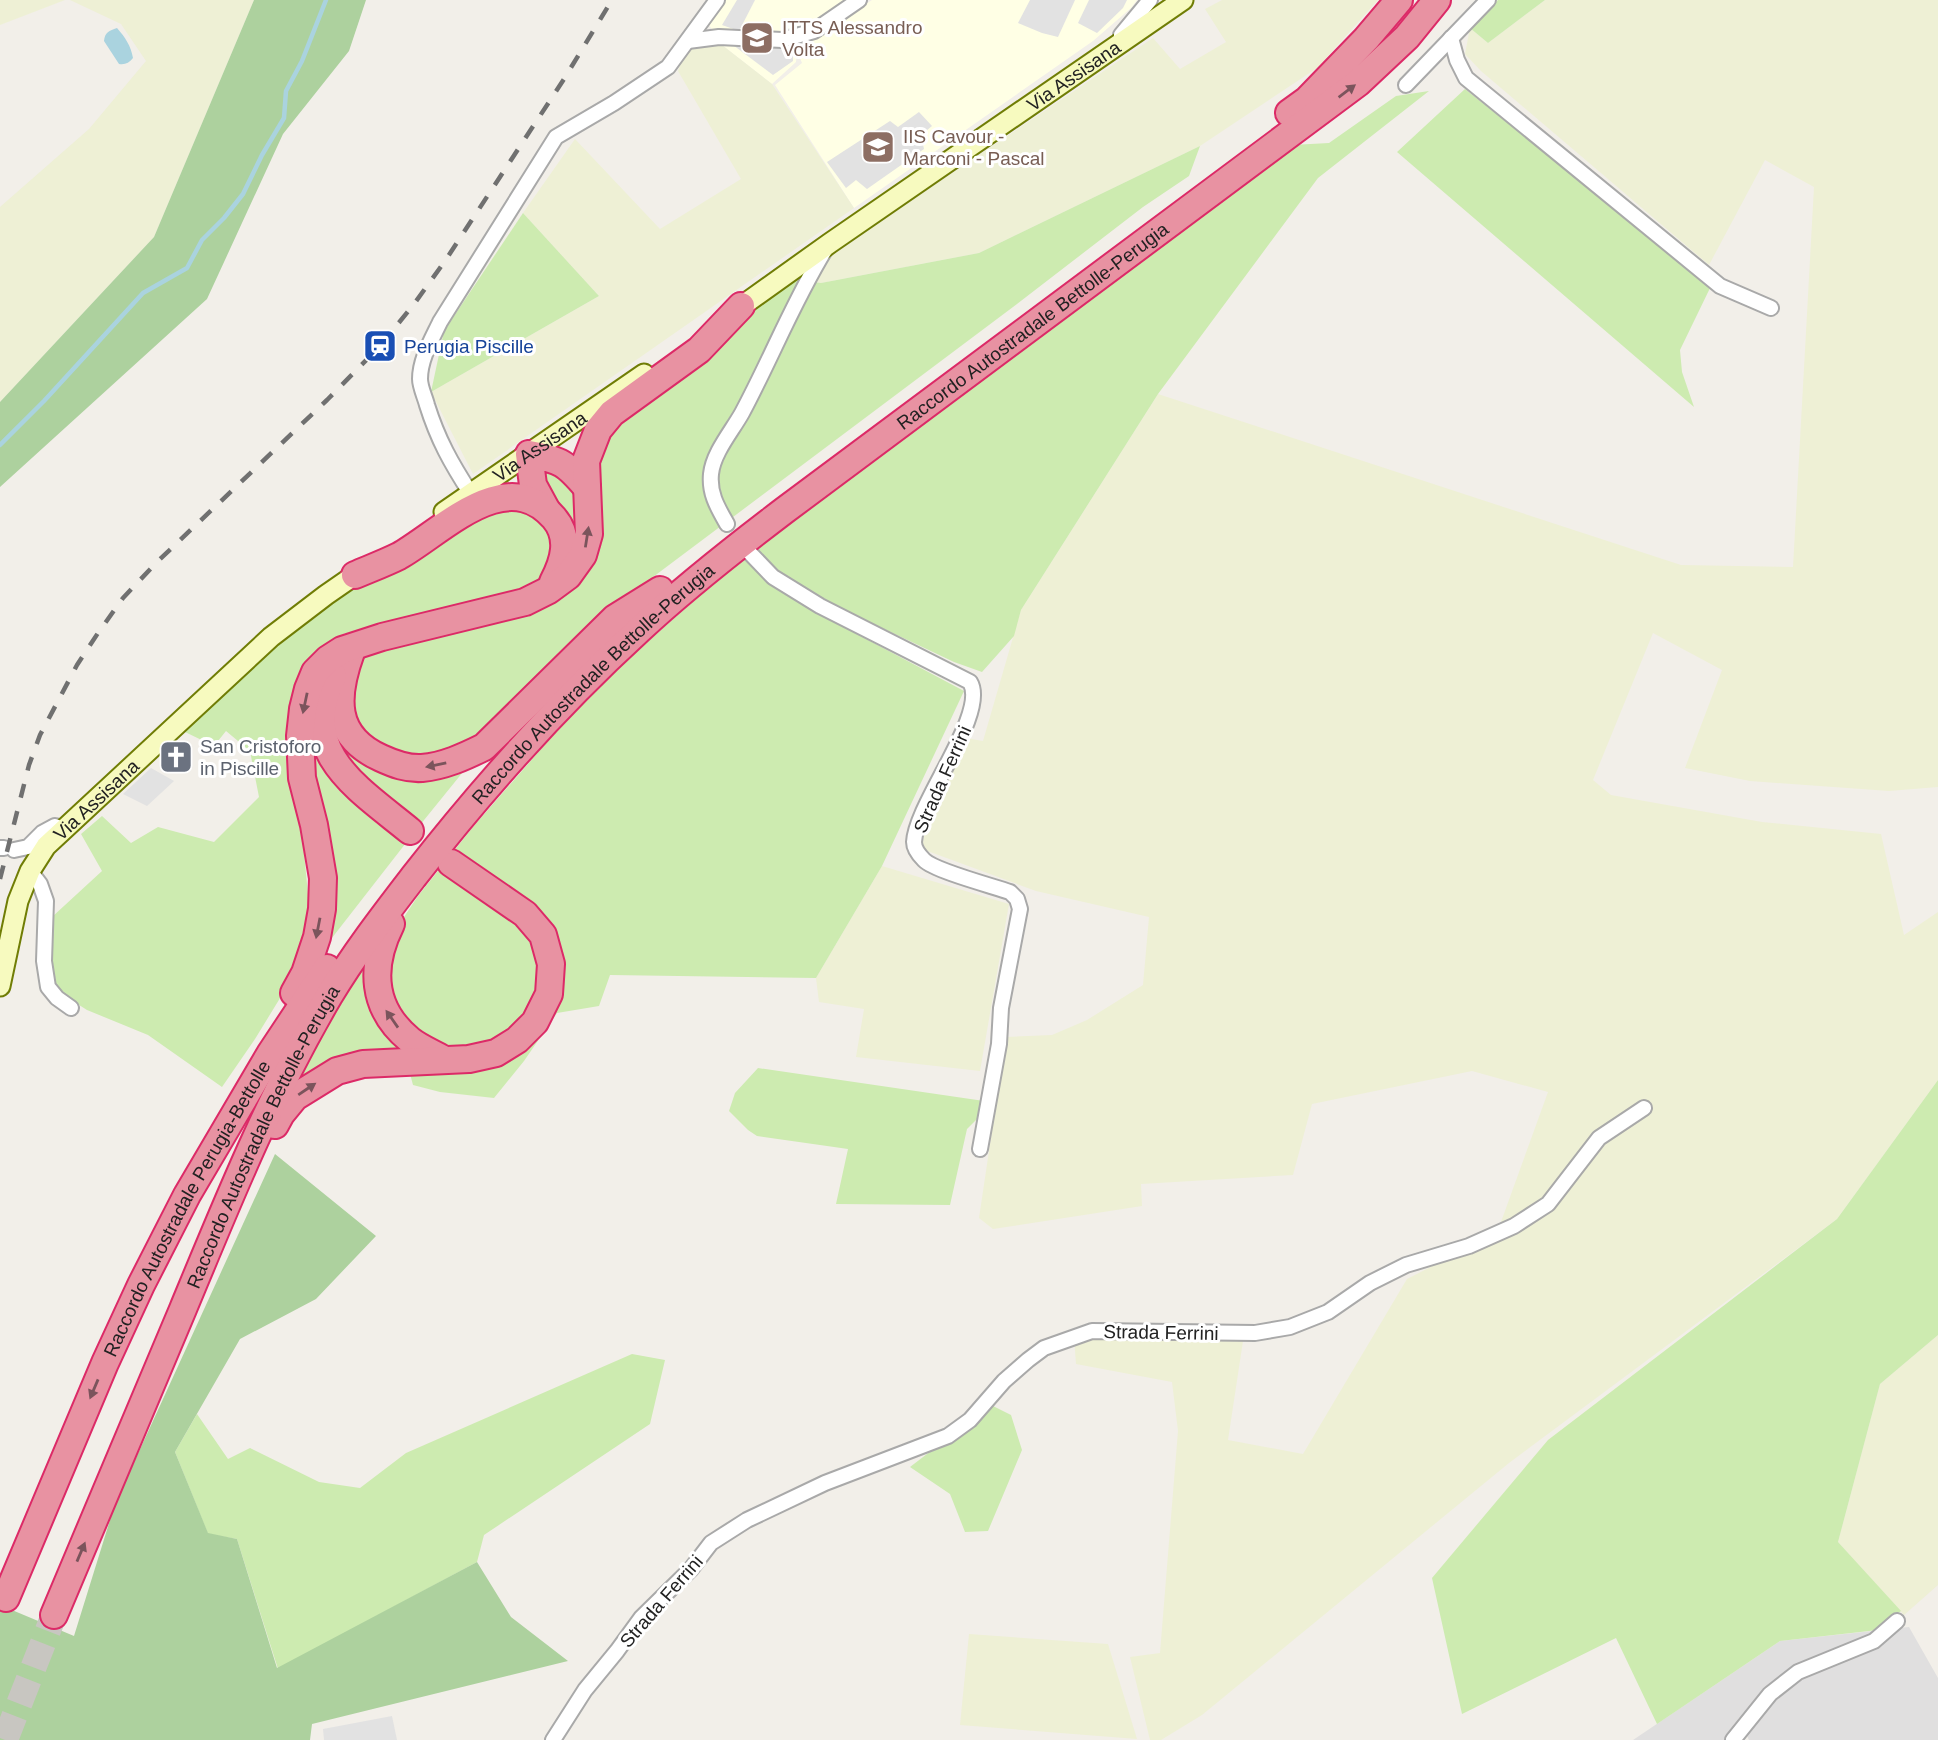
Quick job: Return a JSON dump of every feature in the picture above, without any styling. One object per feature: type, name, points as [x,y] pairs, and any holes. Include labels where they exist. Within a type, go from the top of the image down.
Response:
[{"type":"highway","name":"Raccordo Autostradale Perugia-Bettolle","points":[[6,1598],[105,1363],[187,1195],[270,1054],[317,982],[369,908],[498,748],[574,670],[715,543],[947,379],[1169,213],[1307,100],[1366,39],[1399,0]]},
{"type":"highway","name":"Raccordo Autostradale Bettolle-Perugia","points":[[1169,213],[1358,83],[1407,37],[1437,0]]},
{"type":"highway","points":[[187,1195],[214,1131],[306,973],[317,937],[322,909],[323,878],[302,778],[300,736],[303,709],[315,672],[342,650],[358,648],[382,637],[525,602],[549,590],[568,576],[583,555],[589,534],[586,461],[598,430],[612,414],[699,350],[741,306]]},
{"type":"highway","name":"Raccordo Autostradale Bettolle-Perugia","points":[[54,1615],[265,1116],[330,995],[377,925],[443,839],[513,758],[582,684],[639,629],[713,566],[947,379]]},
{"type":"highway","points":[[549,590],[561,566],[565,537],[533,485],[529,454],[554,459],[570,468],[587,488]]},
{"type":"highway","points":[[355,575],[398,556],[465,511],[488,500],[506,497],[526,499],[546,509]]},
{"type":"highway","points":[[358,648],[343,675],[341,701],[345,726],[353,740],[362,748],[401,767],[440,765],[461,759],[484,747],[615,618],[660,590]]},
{"type":"highway","points":[[358,648],[336,670],[326,689],[322,709],[322,732],[337,767],[349,781],[410,831]]},
{"type":"highway","points":[[445,1060],[412,1042],[396,1026],[381,1003],[377,977],[379,952],[390,925],[414,891],[481,810],[513,758]]},
{"type":"highway","points":[[151,1385],[179,1340],[245,1185],[275,1125],[295,1097],[337,1071],[363,1064],[469,1059],[496,1053],[517,1040],[535,1022],[549,994],[551,964],[543,935],[525,914],[451,863]]},
{"type":"main road","name":"Via Assisana","points":[[0,986],[18,901],[30,871],[46,846],[271,638],[326,595],[1183,0]]},
{"type":"street","points":[[471,494],[449,460],[435,430],[420,381],[428,348],[450,305],[556,137],[668,67],[717,0]]},
{"type":"street","points":[[688,41],[719,37],[782,40],[814,31],[859,0]]},
{"type":"street","points":[[1089,65],[1133,22],[1150,0]]},
{"type":"street","points":[[1406,85],[1488,0]]},
{"type":"street","points":[[1451,38],[1457,60],[1466,78],[1720,286],[1771,308]]},
{"type":"street","points":[[727,524],[712,497],[710,474],[808,279],[830,243]]},
{"type":"street","name":"Strada Ferrini","points":[[749,552],[774,577],[820,606],[970,682],[974,689],[972,712],[920,819],[914,841],[916,850],[926,863],[1010,892],[1017,898],[1020,909],[1001,1008],[999,1044],[980,1149]]},
{"type":"street","points":[[6,848],[29,847],[42,833],[55,826],[63,830]]},
{"type":"street","points":[[30,871],[40,884],[46,901],[44,961],[48,987],[71,1008]]},
{"type":"street","name":"Strada Ferrini","points":[[553,1740],[585,1690],[640,1618],[691,1569],[711,1543],[747,1520],[825,1483],[948,1436],[970,1420],[1004,1381],[1044,1348],[1092,1331],[1255,1334],[1290,1327],[1328,1312],[1370,1283],[1406,1265],[1469,1246],[1514,1226],[1548,1204],[1600,1138],[1644,1108]]},
{"type":"street","points":[[1733,1740],[1770,1694],[1798,1672],[1874,1641],[1897,1621]]},
{"type":"shaded area","points":[[0,0],[65,0],[0,25]]},
{"type":"shaded area","points":[[70,0],[254,0],[154,237],[0,402],[0,207],[89,129],[146,61],[121,24]]},
{"type":"shaded area","name":"IIS Cavour - Marconi - Pascal","points":[[725,0],[848,0],[796,31],[797,49],[872,0],[1137,0],[1093,41],[854,208],[775,85],[802,63],[797,51],[796,62],[772,84],[722,45],[709,25]]},
{"type":"shaded area","points":[[737,0],[755,0],[739,31],[722,25]]},
{"type":"shaded area","points":[[1030,0],[1075,0],[1058,37],[1018,23]]},
{"type":"shaded area","points":[[1089,0],[1127,0],[1123,8],[1097,33],[1078,23]]},
{"type":"shaded area","points":[[1222,0],[1378,0],[1317,68],[1200,146],[979,253],[821,283],[794,279],[1153,38],[1180,69],[1226,42],[1205,9]]},
{"type":"shaded area","points":[[1545,0],[1938,0],[1938,787],[1889,791],[1750,781],[1685,768],[1722,670],[1653,633],[1593,780],[1611,795],[1762,822],[1881,834],[1904,935],[1938,912],[1938,1080],[1837,1219],[1509,1463],[1202,1715],[1161,1740],[1150,1740],[1130,1657],[1160,1653],[1178,1431],[1172,1382],[1076,1364],[1074,1337],[1148,1335],[1243,1341],[1228,1440],[1303,1454],[1407,1279],[1497,1233],[1548,1092],[1472,1071],[1312,1104],[1293,1175],[1141,1184],[1142,1206],[993,1229],[979,1218],[1006,1037],[1052,1035],[1087,1020],[1143,985],[1149,917],[1036,891],[922,849],[927,817],[966,738],[983,741],[1021,610],[1158,394],[1681,565],[1793,567],[1814,187],[1765,160],[1709,265],[1481,71],[1465,54],[1470,28],[1488,43]]},
{"type":"shaded area","points":[[688,41],[722,45],[772,84],[854,208],[473,474],[431,392],[599,296],[523,213],[575,139],[660,229],[741,179],[678,71]]},
{"type":"shaded area","points":[[729,42],[793,46],[793,61],[773,75]]},
{"type":"shaded area","points":[[919,112],[932,126],[921,135],[924,149],[867,189],[856,180],[846,188],[827,162],[890,121],[898,127]]},
{"type":"shaded area","points":[[151,768],[174,781],[147,806],[123,794]]},
{"type":"shaded area","points":[[882,866],[1009,904],[980,1071],[856,1057],[864,1009],[819,1002],[816,978]]},
{"type":"shaded area","points":[[1938,1335],[1938,1585],[1904,1615],[1838,1542],[1880,1384]]},
{"type":"shaded area","points":[[1909,1627],[1938,1678],[1938,1740],[1749,1740],[1743,1728],[1734,1740],[1633,1740],[1780,1641]]},
{"type":"shaded area","points":[[969,1634],[1108,1644],[1137,1739],[960,1725]]},
{"type":"shaded area","points":[[392,1716],[397,1740],[324,1740],[323,1729]]},
{"type":"green space","points":[[254,0],[366,0],[349,51],[283,134],[207,299],[0,487],[0,402],[154,237]]},
{"type":"green space","points":[[1498,0],[1545,0],[1488,43],[1470,28]]},
{"type":"green space","points":[[1465,89],[1711,286],[1680,350],[1682,372],[1694,407],[1397,152]]},
{"type":"green space","points":[[1429,91],[1318,178],[1158,394],[1021,610],[1014,636],[982,672],[954,662],[840,608],[838,624],[964,691],[882,866],[816,978],[610,975],[599,1006],[557,1013],[494,1098],[440,1092],[413,1085],[405,1055],[286,1095],[367,956],[382,982],[386,944],[418,896],[473,827],[590,693],[749,552],[1021,351],[1292,145],[1329,143],[1396,96]]},
{"type":"green space","points":[[1200,146],[1189,176],[1143,207],[625,598],[477,743],[446,755],[390,758],[348,721],[353,670],[366,654],[570,583],[595,446],[744,312],[794,279],[821,283],[979,253]]},
{"type":"green space","points":[[523,213],[599,296],[431,392],[444,331]]},
{"type":"green space","points":[[542,467],[576,483],[579,549],[538,473]]},
{"type":"green space","points":[[526,506],[554,538],[546,579],[525,593],[343,634],[321,650],[291,711],[287,740],[301,821],[311,926],[285,990],[222,1087],[148,1035],[87,1010],[57,991],[50,966],[52,917],[102,871],[81,834],[102,816],[131,843],[158,827],[214,842],[259,797],[250,751],[226,731],[214,746],[185,732],[234,682],[295,629],[361,583],[473,516]]},
{"type":"green space","points":[[331,698],[356,748],[467,767],[420,825],[361,781],[341,755]]},
{"type":"green space","points":[[308,717],[409,839],[321,952],[314,792]]},
{"type":"green space","points":[[758,1068],[984,1101],[977,1119],[967,1129],[950,1205],[836,1204],[848,1149],[757,1136],[729,1111],[735,1093]]},
{"type":"green space","points":[[1938,1080],[1938,1335],[1880,1384],[1838,1542],[1901,1611],[1878,1630],[1780,1641],[1657,1724],[1616,1638],[1462,1714],[1432,1578],[1548,1440],[1837,1219]]},
{"type":"green space","points":[[275,1154],[376,1236],[316,1299],[240,1339],[175,1452],[208,1533],[237,1539],[277,1668],[477,1562],[511,1617],[568,1661],[312,1724],[310,1740],[0,1740],[0,1605],[74,1636],[115,1504]]},
{"type":"green space","points":[[632,1354],[665,1360],[650,1424],[484,1535],[477,1562],[278,1669],[237,1539],[208,1534],[175,1452],[197,1414],[228,1459],[250,1448],[319,1482],[360,1488],[406,1453]]},
{"type":"green space","points":[[991,1405],[1011,1415],[1022,1450],[988,1531],[965,1532],[950,1494],[910,1467]]},
{"type":"water","points":[[117,28],[127,42],[133,58],[125,64],[119,64],[104,41],[108,32]]},
{"type":"waterway","points":[[0,445],[143,293],[187,268],[202,240],[243,194],[284,118],[286,91],[302,61],[326,0]]},
{"type":"tunnel","points":[[5,1740],[54,1615]]},
{"type":"railway","points":[[0,879],[29,765],[40,735],[77,665],[98,633],[123,598],[156,563],[380,346],[445,261],[564,79],[612,0]]},
{"type":"place","name":"ITTS Alessandro Volta","points":[[757,38]]},
{"type":"place","name":"IIS Cavour - Marconi - Pascal","points":[[878,147]]},
{"type":"place","name":"Perugia Piscille","points":[[380,346]]},
{"type":"place","name":"San Cristoforo in Piscille","points":[[176,757]]}]
